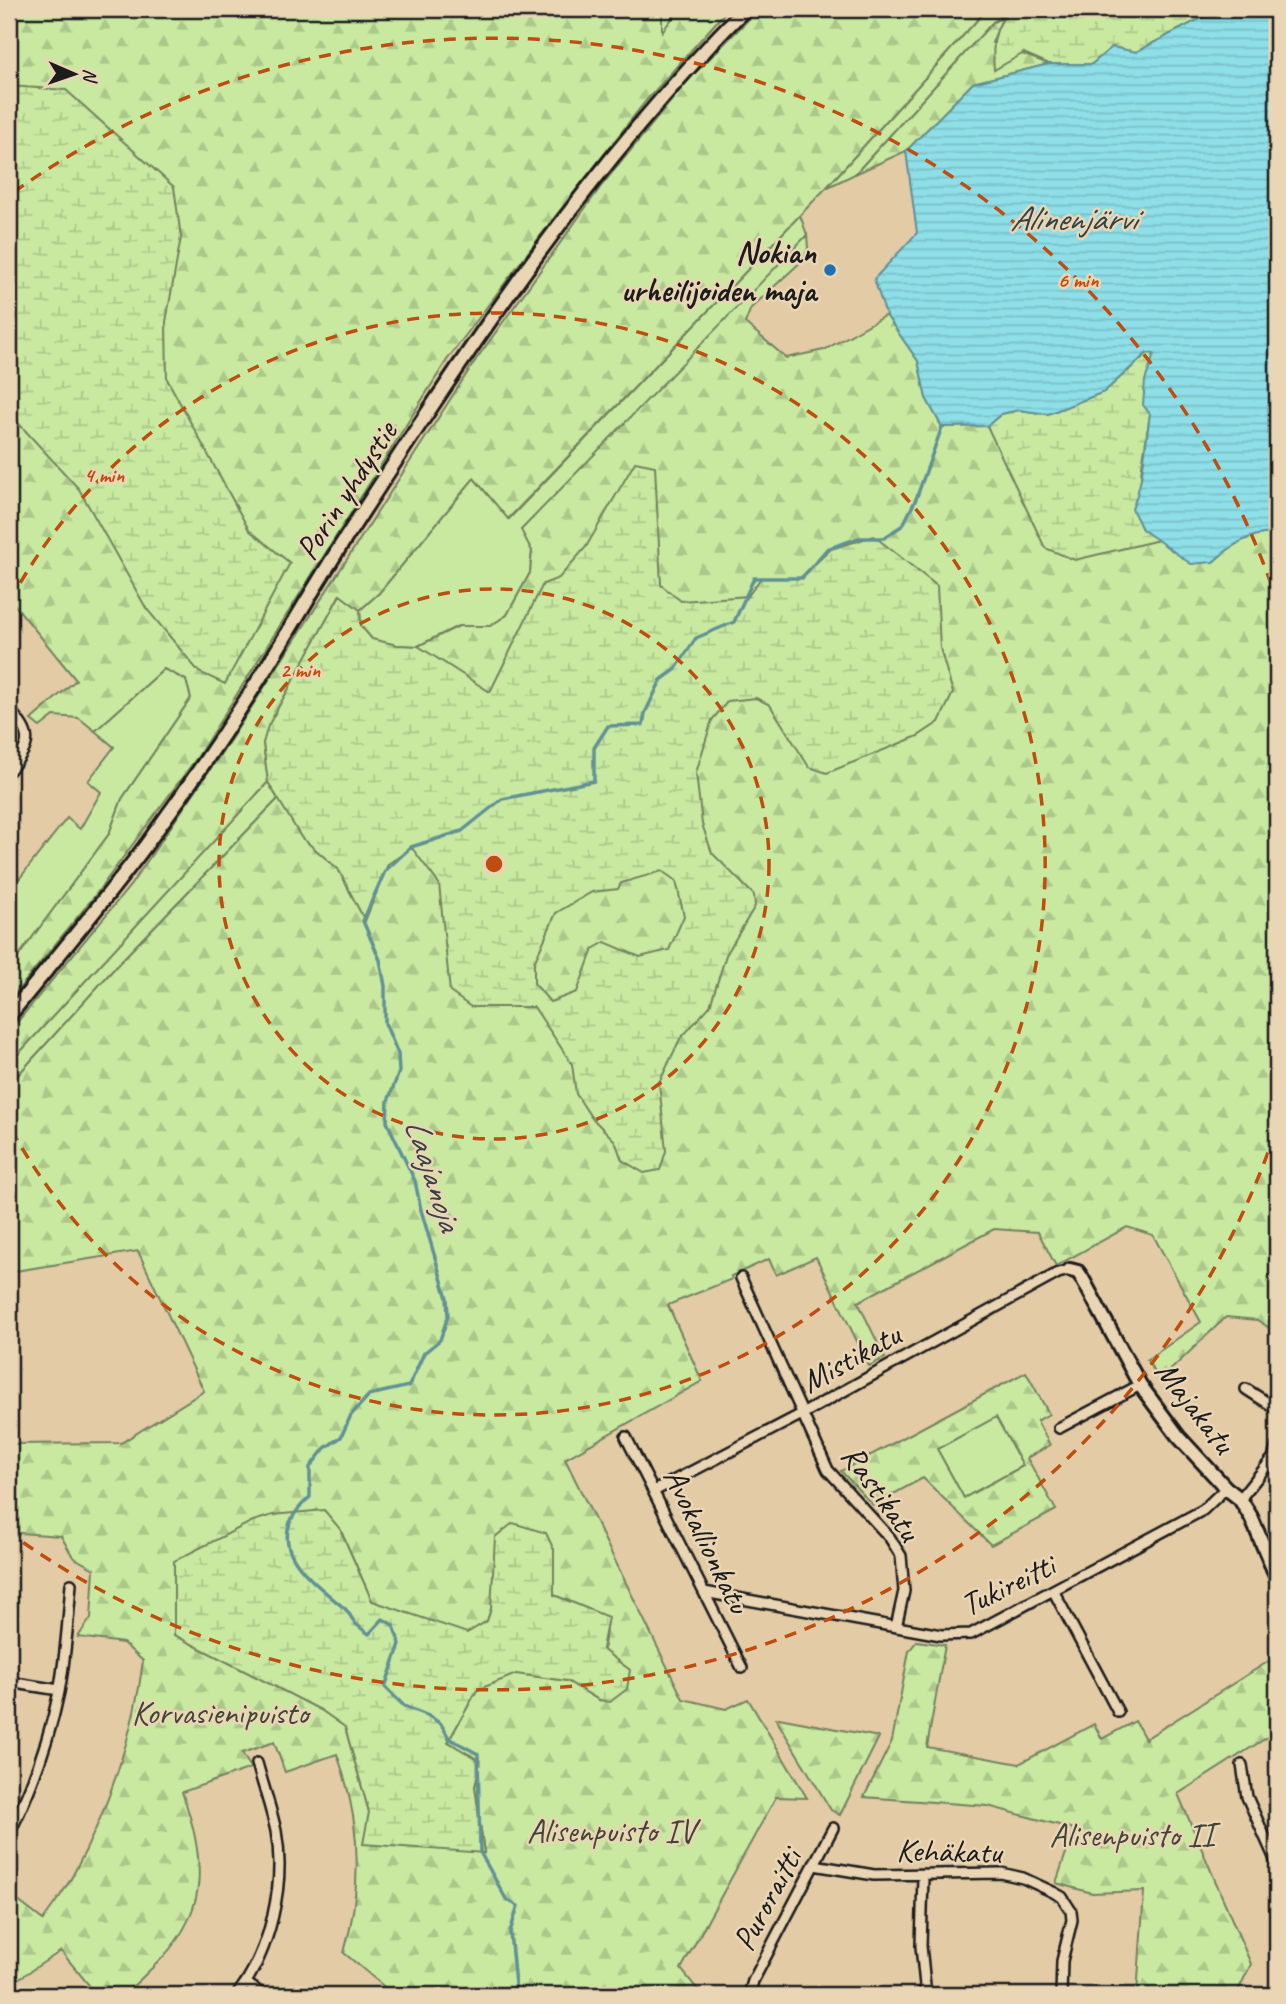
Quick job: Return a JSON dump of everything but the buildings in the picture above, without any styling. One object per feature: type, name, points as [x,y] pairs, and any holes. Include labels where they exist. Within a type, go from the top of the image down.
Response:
[{"type":"main road","name":"Porin yhdystie","points":[[9,1016],[146,845],[249,695],[343,542],[520,278],[576,202],[635,130],[699,55],[745,9]]},
{"type":"main road","name":"Majakatu","points":[[1070,1270],[1078,1272],[1082,1278],[1140,1385],[1178,1436],[1226,1488],[1240,1499],[1251,1517],[1277,1578]]},
{"type":"street","points":[[9,709],[24,727],[27,741],[20,757],[9,771]]},
{"type":"street","name":"Mistikatu","points":[[654,1491],[802,1414],[1058,1273],[1070,1270]]},
{"type":"street","name":"Rastikatu","points":[[741,1278],[828,1470],[890,1538],[901,1556],[904,1591],[897,1627]]},
{"type":"street","points":[[1059,1428],[1140,1385]]},
{"type":"street","points":[[1246,1389],[1277,1409]]},
{"type":"street","name":"Avokallionkatu","points":[[626,1437],[741,1668]]},
{"type":"street","points":[[1240,1499],[1273,1458],[1277,1445]]},
{"type":"street","name":"Tukireitti","points":[[704,1592],[941,1635],[971,1634],[1203,1510],[1226,1488]]},
{"type":"street","points":[[9,1834],[49,1730],[59,1690],[71,1584]]},
{"type":"street","points":[[1054,1592],[1118,1712]]},
{"type":"street","points":[[9,1682],[59,1690]]},
{"type":"street","points":[[237,1995],[246,1983],[272,1918],[278,1881],[276,1832],[257,1763]]},
{"type":"street","points":[[1242,1765],[1247,1797],[1277,1864]]},
{"type":"street","name":"Puroraitti","points":[[749,1995],[753,1981],[833,1828]]},
{"type":"street","name":"Kehäkatu","points":[[814,1866],[874,1875],[1001,1872],[1023,1878],[1062,1897],[1071,1911],[1072,1920],[1062,1961],[1061,1995]]},
{"type":"street","points":[[923,1875],[920,1946],[926,1995]]},
{"type":"street","points":[[246,1983],[263,1995]]},
{"type":"green space","points":[[9,9],[662,9],[662,31],[679,9],[728,9],[645,102],[447,360],[198,756],[93,898],[9,1001],[9,969],[109,834],[122,799],[191,698],[186,680],[164,669],[95,731],[79,718],[54,716],[40,727],[31,720],[76,680],[9,598]]},
{"type":"green space","points":[[662,9],[679,9],[662,32]]},
{"type":"green space","points":[[759,9],[987,9],[826,188],[508,519],[474,478],[379,593],[360,610],[339,596],[263,743],[268,782],[9,1064],[9,1032],[130,886],[229,742],[475,361],[602,185],[690,78]]},
{"type":"green space","points":[[987,9],[1012,9],[993,22],[855,174],[826,188]]},
{"type":"green space","points":[[1012,9],[1219,9],[1136,52],[1112,47],[1092,64],[1049,64],[1024,53],[994,70],[993,53],[997,29]]},
{"type":"green space","points":[[1002,18],[992,43],[1049,64],[973,83],[906,151],[855,174],[993,22]]},
{"type":"green space","points":[[9,86],[66,90],[174,187],[181,237],[166,322],[167,379],[249,530],[290,563],[225,684],[199,672],[146,608],[79,489],[9,413]]},
{"type":"green space","points":[[800,215],[807,235],[532,551],[530,573],[507,615],[490,626],[458,626],[418,646],[372,640],[361,626],[360,610],[379,593],[474,478],[509,519]]},
{"type":"green space","points":[[807,235],[808,248],[804,259],[751,308],[745,323],[786,358],[824,350],[886,315],[918,361],[926,398],[942,427],[987,426],[1001,414],[1142,529],[1159,540],[1213,562],[1242,540],[1259,534],[1277,534],[1277,1333],[1257,1320],[1226,1317],[1160,1380],[1147,1360],[1201,1322],[1153,1235],[1127,1227],[1056,1266],[1038,1232],[994,1229],[858,1302],[885,1358],[869,1366],[816,1257],[776,1275],[769,1259],[731,1276],[732,1279],[668,1305],[702,1381],[565,1459],[683,1699],[726,1709],[748,1699],[807,1798],[776,1797],[681,1969],[702,1995],[394,1995],[344,1953],[354,1903],[357,1853],[351,1804],[337,1754],[285,1772],[274,1742],[242,1753],[251,1768],[182,1792],[196,1842],[199,1865],[193,1908],[170,1949],[136,1984],[118,1995],[97,1995],[61,1951],[9,1985],[9,1894],[43,1920],[70,1881],[97,1825],[118,1771],[133,1716],[143,1661],[123,1643],[78,1637],[91,1618],[94,1569],[73,1557],[61,1536],[20,1533],[9,1540],[9,1444],[121,1443],[204,1391],[138,1251],[9,1272],[9,1085],[122,960],[278,799],[418,646],[459,626],[490,626],[507,615],[530,573],[532,551],[521,530]],"holes":[[[340,1529],[372,1601],[467,1634],[487,1621],[491,1609],[554,1550],[554,1595],[607,1617],[599,1700],[567,1681],[517,1673],[477,1690],[448,1742],[480,1761],[475,1787],[484,1853],[369,1812],[345,1727],[321,1710],[174,1635]]]},
{"type":"green space","points":[[1148,353],[1155,354],[1145,381],[1150,414],[1141,489],[1133,509],[1142,529],[1159,540],[1075,560],[1045,548],[987,426],[1001,414],[1019,410],[1048,414],[1104,392]]},
{"type":"green space","points":[[635,462],[655,466],[661,585],[681,601],[748,596],[761,578],[800,578],[831,549],[874,536],[937,586],[940,648],[953,693],[939,722],[918,736],[827,773],[809,767],[770,705],[756,698],[728,701],[712,720],[696,773],[702,824],[712,853],[754,895],[755,906],[726,955],[710,1006],[680,1039],[659,1083],[666,1151],[660,1170],[644,1173],[622,1160],[615,1141],[591,1117],[576,1094],[572,1064],[534,1007],[471,1007],[450,992],[439,884],[412,848],[388,864],[365,921],[338,869],[301,837],[268,782],[263,743],[268,726],[340,595],[360,610],[361,626],[372,639],[397,645],[418,646],[490,692],[543,584],[559,578],[586,547]],"holes":[[[662,871],[676,881],[684,916],[669,950],[640,957],[605,942],[593,949],[577,992],[550,1002],[534,983],[534,963],[556,913],[592,892],[618,889],[621,883]]]},
{"type":"green space","points":[[164,669],[186,680],[191,698],[122,799],[109,834],[9,969],[9,892],[67,818],[80,829],[101,792],[88,781],[114,747],[95,731]]},
{"type":"green space","points":[[268,782],[278,799],[122,960],[9,1085],[9,1064]]},
{"type":"green space","points":[[1026,1372],[1049,1414],[1037,1421],[1050,1445],[1027,1458],[1056,1510],[991,1545],[923,1478],[873,1505],[841,1471]],"holes":[[[996,1417],[1023,1466],[964,1498],[937,1449]]]},
{"type":"green space","points":[[996,1416],[1023,1466],[964,1498],[937,1449]]},
{"type":"green space","points":[[324,1510],[340,1529],[372,1601],[467,1633],[487,1621],[491,1609],[495,1537],[513,1523],[546,1533],[554,1550],[554,1595],[608,1617],[602,1649],[630,1670],[627,1689],[610,1702],[599,1700],[567,1681],[516,1674],[477,1690],[448,1742],[480,1761],[475,1787],[484,1853],[363,1844],[369,1812],[345,1727],[321,1710],[174,1635],[174,1561],[253,1521],[273,1515]]},
{"type":"green space","name":"Alisenpuisto II","points":[[917,1641],[945,1645],[927,1747],[1019,1764],[1094,1724],[1102,1739],[1135,1721],[1145,1739],[1277,1656],[1277,1731],[1178,1794],[1251,1964],[1236,1995],[1137,1995],[1144,1891],[1092,1893],[1056,1883],[1074,1829],[988,1806],[864,1797],[892,1741],[909,1651]]},
{"type":"green space","points":[[776,1719],[879,1737],[840,1815],[831,1810]]},
{"type":"water","name":"Alinenjärvi","points":[[1219,9],[1277,9],[1277,534],[1259,534],[1234,545],[1213,562],[1191,564],[1142,529],[1132,509],[1142,475],[1150,414],[1143,405],[1145,381],[1154,354],[1147,353],[1104,392],[1048,414],[1019,410],[1001,414],[987,426],[942,427],[926,398],[918,361],[886,315],[874,279],[917,233],[906,151],[973,83],[1049,64],[1092,64],[1112,47],[1136,52]]},
{"type":"waterway","name":"Laajanoja","points":[[516,1995],[510,1932],[518,1906],[506,1899],[480,1852],[478,1754],[449,1738],[441,1724],[429,1716],[404,1706],[385,1687],[400,1644],[393,1625],[383,1619],[369,1634],[361,1628],[345,1609],[303,1570],[293,1557],[288,1543],[288,1529],[295,1513],[310,1497],[310,1467],[325,1448],[341,1437],[351,1415],[369,1395],[409,1386],[424,1353],[440,1340],[448,1316],[447,1298],[415,1181],[387,1122],[388,1101],[399,1072],[398,1054],[385,1023],[385,986],[380,960],[363,921],[385,871],[411,847],[462,831],[502,799],[594,781],[594,748],[608,726],[643,725],[645,713],[661,680],[675,670],[696,638],[734,622],[754,578],[802,578],[827,549],[859,538],[884,538],[903,525],[916,499],[942,427]]},
{"type":"place","name":"Nokian urheilijoiden maja","points":[[830,270]]},
{"type":"park label","name":"Korvasienipuisto","points":[[220,1712]]},
{"type":"park label","name":"Alisenpuisto IV","points":[[611,1830]]}]
